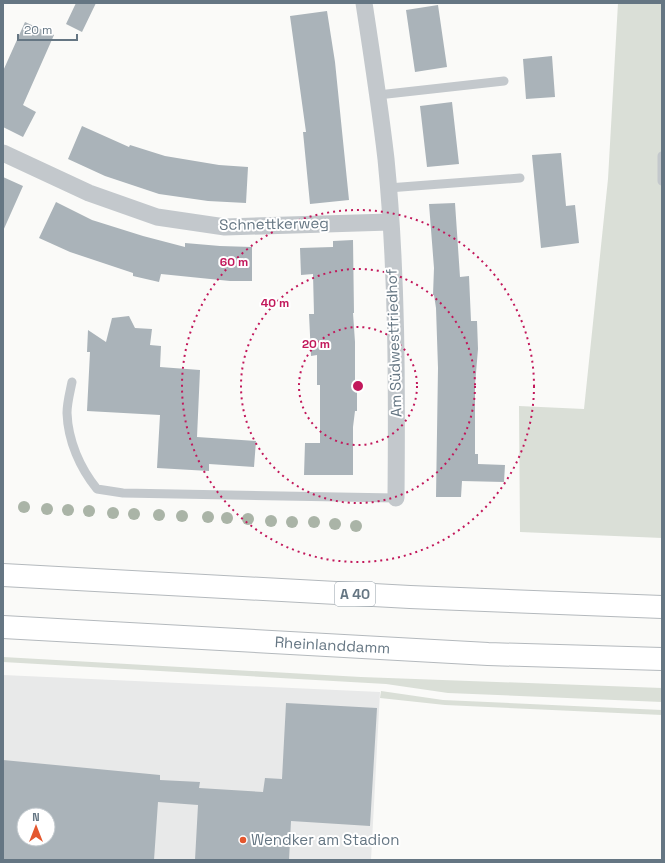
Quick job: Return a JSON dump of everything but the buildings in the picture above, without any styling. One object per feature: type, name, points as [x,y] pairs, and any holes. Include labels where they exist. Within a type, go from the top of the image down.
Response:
[{"type":"highway","name":"A 40","points":[[3,575],[410,597],[662,607]]},
{"type":"highway","name":"Rheinlanddamm","points":[[3,627],[488,654],[662,659]]},
{"type":"street","name":"Am Südwestfriedhof","points":[[364,3],[378,95],[388,188],[397,388],[396,498]]},
{"type":"street","name":"Schnettkerweg","points":[[3,153],[89,193],[157,217],[225,227],[390,222]]},
{"type":"lane","points":[[378,95],[504,81]]},
{"type":"lane","points":[[662,156],[662,181]]},
{"type":"lane","points":[[388,188],[520,178]]},
{"type":"lane","points":[[72,382],[67,412],[71,436],[84,473],[97,489],[123,493],[396,498]]},
{"type":"shaded area","points":[[618,3],[662,3],[662,538],[520,532],[519,406],[584,409],[608,179]]},
{"type":"shaded area","points":[[3,657],[361,677],[662,688],[662,702],[448,693],[386,684],[3,662]]},
{"type":"shaded area","points":[[3,675],[380,692],[371,860],[3,860]]},
{"type":"shaded area","points":[[381,691],[443,700],[662,710],[662,715],[445,705],[380,698]]},
{"type":"place","name":"Wendker am Stadion","points":[[243,840]]}]
